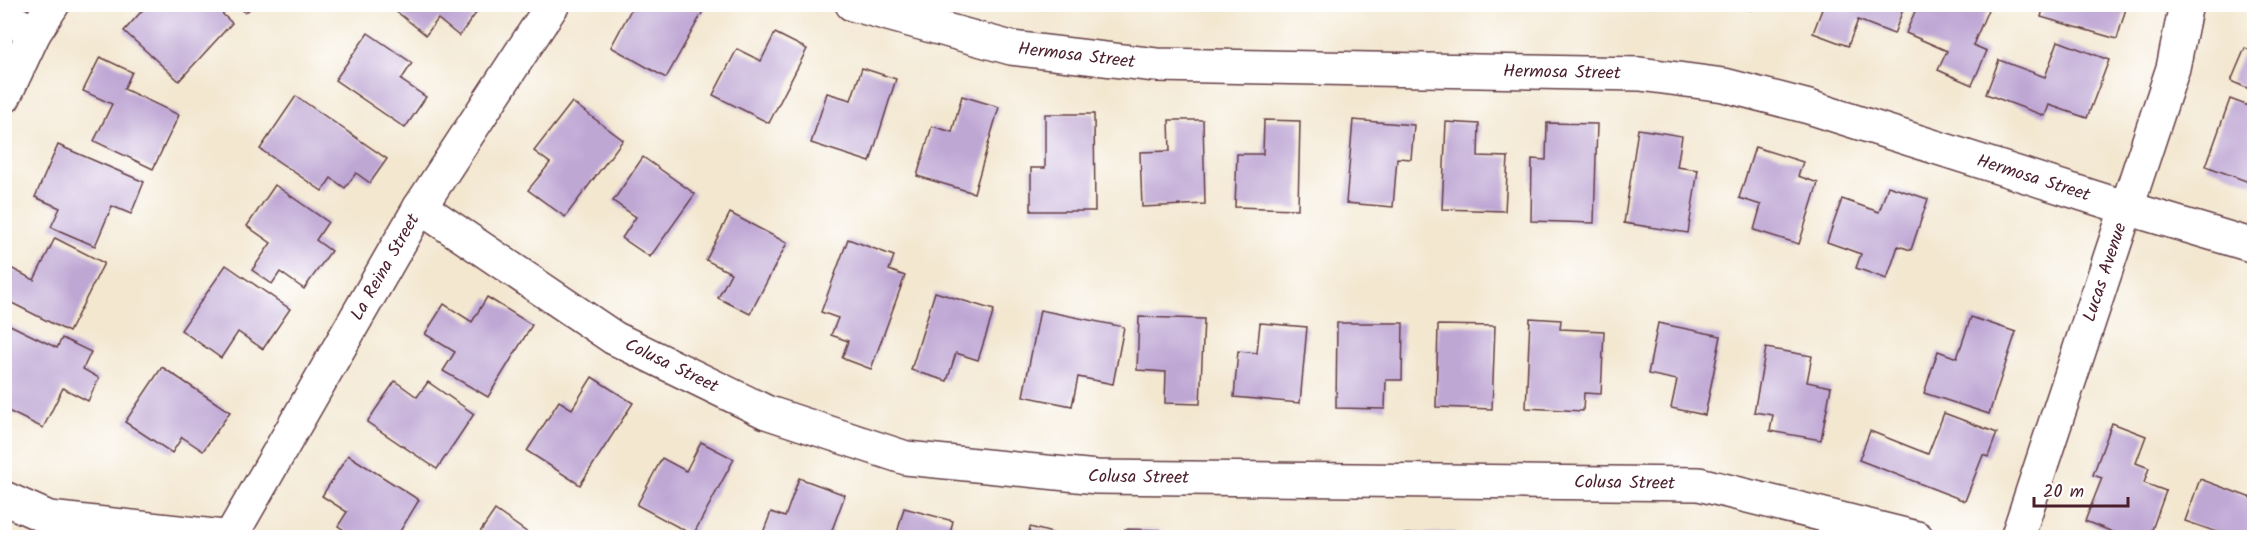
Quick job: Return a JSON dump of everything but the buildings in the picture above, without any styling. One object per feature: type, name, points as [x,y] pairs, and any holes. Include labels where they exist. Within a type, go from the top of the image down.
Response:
[{"type":"street","points":[[4,97],[34,33],[53,4]]},
{"type":"street","name":"La Reina Street","points":[[232,537],[420,207],[553,4]]},
{"type":"street","name":"Hermosa Street","points":[[852,4],[1011,48],[1156,65],[1640,74],[1724,85],[1809,107],[2254,246]]},
{"type":"street","name":"Lucas Avenue","points":[[2018,537],[2173,68],[2186,4]]},
{"type":"street","points":[[4,16],[34,33]]},
{"type":"street","name":"Colusa Street","points":[[420,207],[614,338],[766,412],[906,458],[1097,477],[1699,484],[1917,537]]},
{"type":"street","points":[[4,498],[49,518],[232,537]]}]
